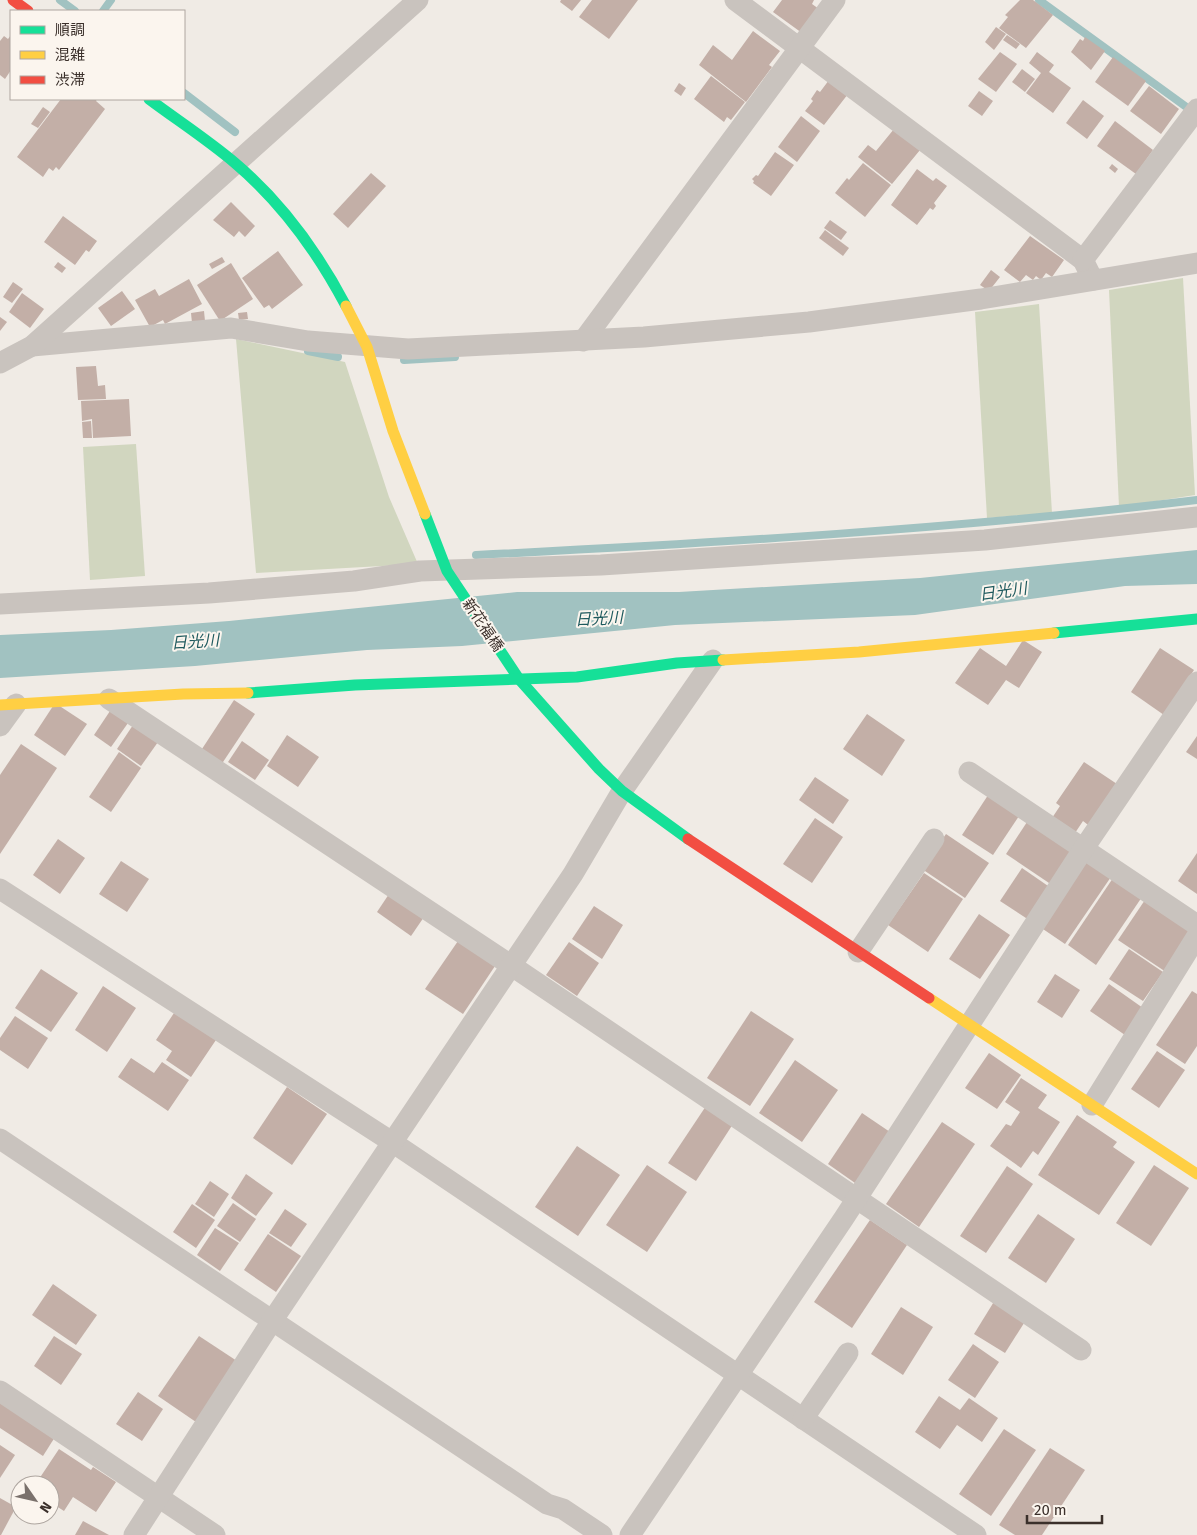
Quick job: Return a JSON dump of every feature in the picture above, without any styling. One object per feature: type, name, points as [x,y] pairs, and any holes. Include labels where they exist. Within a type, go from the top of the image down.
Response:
[{"type":"street","points":[[13,0],[27,10]]},
{"type":"street","points":[[0,363],[32,346],[418,0]]},
{"type":"street","points":[[735,0],[1083,260],[1093,280]]},
{"type":"street","points":[[583,341],[835,0]]},
{"type":"street","name":"新花福橋","points":[[150,100],[235,163],[273,201],[306,240],[333,281],[367,347],[396,440],[447,570],[519,679],[599,769],[622,791],[700,848],[1197,1174]]},
{"type":"street","points":[[1083,260],[1197,109]]},
{"type":"street","points":[[32,346],[231,328],[308,341],[408,349],[583,341],[809,322],[981,299],[1197,263]]},
{"type":"street","points":[[0,604],[209,593],[447,570],[601,565],[946,543],[1101,529],[1197,517]]},
{"type":"street","points":[[0,726],[8,705],[275,692],[355,685],[577,677],[713,660],[859,652],[1197,619]]},
{"type":"street","points":[[134,1535],[272,1320],[573,874],[622,791],[713,660]]},
{"type":"street","points":[[630,1535],[855,1199],[1084,848],[1197,682]]},
{"type":"street","points":[[109,699],[512,966],[1081,1350]]},
{"type":"street","points":[[970,772],[1197,925]]},
{"type":"street","points":[[858,952],[934,839]]},
{"type":"street","points":[[0,889],[392,1142],[976,1535]]},
{"type":"street","points":[[1092,1105],[1197,936]]},
{"type":"street","points":[[0,1139],[547,1504],[563,1509],[602,1535]]},
{"type":"street","points":[[804,1419],[848,1353]]},
{"type":"street","points":[[0,1391],[158,1495],[215,1535]]},
{"type":"green space","points":[[1183,278],[1195,495],[1119,507],[1109,290]]},
{"type":"green space","points":[[1039,304],[1052,513],[987,518],[975,312]]},
{"type":"green space","points":[[236,339],[345,362],[389,497],[418,564],[256,573]]},
{"type":"green space","points":[[136,444],[145,576],[90,580],[83,447]]},
{"type":"water","name":"日光川","points":[[1197,550],[1197,584],[1125,586],[915,615],[675,625],[462,646],[367,650],[195,666],[0,678],[0,635],[111,630],[229,621],[517,592],[679,592],[920,578]]},
{"type":"building","points":[[561,0],[581,0],[572,11],[560,2]]},
{"type":"building","points":[[592,0],[638,0],[609,39],[579,17]]},
{"type":"building","points":[[782,0],[814,0],[812,4],[819,9],[802,33],[773,12]]},
{"type":"building","points":[[1020,0],[1033,0],[1053,15],[1026,48],[999,28],[1008,17],[1005,15]]},
{"type":"building","points":[[996,27],[1006,34],[994,50],[985,42]]},
{"type":"building","points":[[753,31],[780,51],[769,65],[772,67],[746,102],[699,65],[713,45],[732,60]]},
{"type":"building","points":[[1007,35],[1020,44],[1016,49],[1003,40]]},
{"type":"building","points":[[4,36],[8,39],[10,36],[10,72],[5,79],[0,75],[0,41]]},
{"type":"building","points":[[1085,37],[1105,51],[1091,70],[1071,52],[1080,39],[1083,41]]},
{"type":"building","points":[[1000,52],[1017,64],[996,92],[978,79]]},
{"type":"building","points":[[1037,52],[1054,65],[1049,72],[1071,88],[1053,113],[1026,93],[1041,73],[1029,63]]},
{"type":"building","points":[[1113,57],[1146,81],[1128,106],[1095,82]]},
{"type":"building","points":[[1022,69],[1035,79],[1025,92],[1012,82]]},
{"type":"building","points":[[711,76],[745,102],[731,120],[727,117],[724,122],[694,99]]},
{"type":"building","points":[[829,80],[848,94],[824,125],[805,111],[813,101],[811,99],[817,90],[820,92]]},
{"type":"building","points":[[679,83],[686,88],[681,96],[674,91]]},
{"type":"building","points":[[1149,86],[1179,109],[1161,134],[1130,111]]},
{"type":"building","points":[[979,91],[993,101],[982,116],[968,106]]},
{"type":"building","points":[[60,100],[96,100],[105,109],[59,170],[56,167],[53,171],[49,168],[43,177],[17,157]]},
{"type":"building","points":[[1083,100],[1104,116],[1087,139],[1066,123]]},
{"type":"building","points":[[43,107],[50,112],[38,128],[31,124]]},
{"type":"building","points":[[801,116],[820,131],[797,162],[778,147]]},
{"type":"building","points":[[1115,121],[1153,150],[1136,174],[1097,146]]},
{"type":"building","points":[[894,129],[920,150],[892,184],[858,157],[868,145],[876,151]]},
{"type":"building","points":[[775,152],[794,165],[771,196],[753,183],[752,179],[756,175],[758,176]]},
{"type":"building","points":[[863,163],[891,185],[865,217],[835,193]]},
{"type":"building","points":[[1112,164],[1118,169],[1115,173],[1109,168]]},
{"type":"building","points":[[917,169],[933,181],[936,178],[947,186],[934,203],[936,206],[933,210],[930,208],[917,225],[891,205]]},
{"type":"building","points":[[371,173],[386,186],[348,228],[333,214]]},
{"type":"building","points":[[231,202],[255,226],[245,237],[239,231],[234,237],[213,220]]},
{"type":"building","points":[[63,216],[97,241],[89,252],[86,250],[75,265],[44,242]]},
{"type":"building","points":[[830,220],[847,232],[841,240],[824,228]]},
{"type":"building","points":[[825,230],[849,248],[843,256],[819,238]]},
{"type":"building","points":[[1030,236],[1064,260],[1052,277],[1046,273],[1041,280],[1036,276],[1033,280],[1026,275],[1020,282],[1004,270]]},
{"type":"building","points":[[278,251],[303,285],[272,309],[269,305],[264,308],[242,278]]},
{"type":"building","points":[[222,257],[225,262],[212,269],[209,264]]},
{"type":"building","points":[[58,262],[66,268],[62,273],[54,267]]},
{"type":"building","points":[[231,263],[253,299],[220,321],[197,285]]},
{"type":"building","points":[[991,270],[1000,277],[989,291],[980,285]]},
{"type":"building","points":[[189,279],[202,304],[165,324],[163,320],[150,327],[135,300],[155,289],[159,296]]},
{"type":"building","points":[[13,282],[23,289],[12,303],[3,297]]},
{"type":"building","points":[[122,291],[135,309],[111,326],[98,308]]},
{"type":"building","points":[[22,293],[44,309],[30,328],[9,312]]},
{"type":"building","points":[[204,311],[205,321],[192,323],[191,313]]},
{"type":"building","points":[[247,312],[248,319],[239,320],[238,313]]},
{"type":"building","points":[[0,317],[7,322],[0,331]]},
{"type":"building","points":[[96,366],[98,386],[105,385],[106,399],[78,400],[76,367]]},
{"type":"building","points":[[129,399],[131,436],[93,438],[92,419],[82,421],[81,401]]},
{"type":"building","points":[[91,421],[92,438],[83,438],[82,422]]},
{"type":"building","points":[[1023,640],[1042,652],[1019,688],[1006,680],[988,705],[955,683],[980,648],[1006,666]]},
{"type":"building","points":[[1160,648],[1194,670],[1164,715],[1131,692]]},
{"type":"building","points":[[234,700],[255,714],[221,765],[200,752]]},
{"type":"building","points":[[55,703],[87,724],[65,756],[34,735]]},
{"type":"building","points":[[110,711],[128,723],[111,747],[94,735]]},
{"type":"building","points":[[867,714],[905,740],[882,776],[843,749]]},
{"type":"building","points":[[133,725],[158,742],[141,766],[117,749]]},
{"type":"building","points":[[287,735],[319,757],[298,787],[267,766]]},
{"type":"building","points":[[1197,736],[1197,759],[1186,752]]},
{"type":"building","points":[[242,741],[269,760],[255,780],[228,762]]},
{"type":"building","points":[[21,744],[57,768],[0,854],[0,775]]},
{"type":"building","points":[[119,752],[141,768],[111,812],[89,797]]},
{"type":"building","points":[[1084,762],[1120,786],[1092,828],[1083,821],[1075,833],[1052,818],[1060,806],[1056,803]]},
{"type":"building","points":[[815,777],[849,800],[833,824],[799,800]]},
{"type":"building","points":[[992,789],[1023,810],[993,855],[962,835]]},
{"type":"building","points":[[815,818],[843,837],[812,883],[783,864]]},
{"type":"building","points":[[1029,819],[1075,851],[1052,885],[1006,854]]},
{"type":"building","points":[[946,834],[989,863],[965,898],[922,869]]},
{"type":"building","points":[[58,839],[85,858],[60,894],[33,875]]},
{"type":"building","points":[[1197,853],[1197,894],[1178,881]]},
{"type":"building","points":[[1087,857],[1113,874],[1065,944],[1040,927]]},
{"type":"building","points":[[121,861],[149,879],[127,912],[99,894]]},
{"type":"building","points":[[1022,868],[1051,888],[1029,920],[1000,901]]},
{"type":"building","points":[[924,873],[963,899],[928,952],[888,925]]},
{"type":"building","points":[[1115,875],[1144,894],[1096,965],[1068,945]]},
{"type":"building","points":[[391,891],[426,914],[411,936],[377,912]]},
{"type":"building","points":[[1149,894],[1196,925],[1166,972],[1118,940]]},
{"type":"building","points":[[594,906],[623,925],[602,959],[572,939]]},
{"type":"building","points":[[979,914],[1010,935],[980,979],[949,959]]},
{"type":"building","points":[[458,941],[495,966],[463,1014],[425,989]]},
{"type":"building","points":[[569,942],[599,963],[577,996],[546,975]]},
{"type":"building","points":[[1129,949],[1163,972],[1143,1001],[1109,979]]},
{"type":"building","points":[[41,969],[78,993],[51,1032],[15,1008]]},
{"type":"building","points":[[1055,974],[1080,990],[1062,1018],[1037,1002]]},
{"type":"building","points":[[1109,984],[1143,1008],[1125,1035],[1090,1011]]},
{"type":"building","points":[[103,986],[136,1008],[107,1052],[75,1030]]},
{"type":"building","points":[[1192,991],[1197,994],[1197,1046],[1185,1064],[1156,1045]]},
{"type":"building","points":[[178,1007],[220,1034],[191,1077],[166,1060],[172,1051],[156,1040]]},
{"type":"building","points":[[751,1011],[794,1039],[750,1106],[707,1078]]},
{"type":"building","points":[[15,1016],[48,1038],[28,1069],[0,1050],[0,1038]]},
{"type":"building","points":[[1157,1051],[1185,1070],[1159,1108],[1131,1089]]},
{"type":"building","points":[[989,1053],[1021,1075],[997,1109],[965,1088]]},
{"type":"building","points":[[131,1058],[154,1073],[162,1062],[189,1080],[168,1111],[118,1077]]},
{"type":"building","points":[[795,1060],[838,1090],[802,1142],[759,1113]]},
{"type":"building","points":[[1021,1078],[1047,1095],[1038,1108],[1060,1122],[1038,1155],[1033,1151],[1021,1168],[990,1146],[1006,1124],[1011,1126],[1020,1112],[1005,1102]]},
{"type":"building","points":[[287,1087],[327,1114],[292,1165],[253,1138]]},
{"type":"building","points":[[706,1106],[733,1124],[696,1181],[668,1163]]},
{"type":"building","points":[[862,1113],[890,1132],[855,1183],[828,1164]]},
{"type":"building","points":[[1077,1115],[1117,1142],[1113,1147],[1135,1162],[1099,1215],[1038,1175]]},
{"type":"building","points":[[942,1122],[975,1144],[919,1227],[886,1204]]},
{"type":"building","points":[[577,1146],[620,1175],[578,1236],[535,1207]]},
{"type":"building","points":[[647,1165],[687,1192],[647,1252],[606,1225]]},
{"type":"building","points":[[1154,1165],[1189,1188],[1151,1246],[1116,1223]]},
{"type":"building","points":[[1007,1166],[1033,1184],[986,1253],[960,1236]]},
{"type":"building","points":[[246,1174],[273,1193],[256,1216],[231,1198]]},
{"type":"building","points":[[210,1181],[229,1194],[214,1217],[195,1204]]},
{"type":"building","points":[[233,1203],[256,1219],[240,1242],[217,1226]]},
{"type":"building","points":[[192,1204],[215,1220],[196,1248],[173,1232]]},
{"type":"building","points":[[285,1209],[307,1224],[291,1247],[269,1233]]},
{"type":"building","points":[[1038,1214],[1075,1239],[1046,1283],[1008,1258]]},
{"type":"building","points":[[870,1220],[907,1245],[852,1328],[814,1302]]},
{"type":"building","points":[[215,1228],[239,1243],[220,1271],[197,1255]]},
{"type":"building","points":[[268,1234],[301,1256],[276,1292],[244,1270]]},
{"type":"building","points":[[53,1284],[97,1315],[76,1345],[32,1315]]},
{"type":"building","points":[[995,1300],[1026,1320],[1005,1353],[974,1334]]},
{"type":"building","points":[[901,1307],[933,1327],[903,1375],[871,1354]]},
{"type":"building","points":[[54,1336],[82,1354],[61,1385],[34,1366]]},
{"type":"building","points":[[199,1336],[237,1361],[196,1422],[158,1396]]},
{"type":"building","points":[[973,1344],[999,1362],[975,1398],[948,1380]]},
{"type":"building","points":[[138,1392],[163,1409],[142,1441],[116,1424]]},
{"type":"building","points":[[939,1396],[960,1410],[969,1398],[998,1418],[982,1442],[957,1425],[940,1449],[915,1432]]},
{"type":"building","points":[[0,1402],[55,1437],[43,1456],[0,1428]]},
{"type":"building","points":[[1004,1429],[1036,1450],[991,1516],[959,1494]]},
{"type":"building","points":[[0,1445],[15,1455],[0,1478]]},
{"type":"building","points":[[1050,1448],[1085,1470],[1042,1535],[1015,1535],[999,1525]]},
{"type":"building","points":[[59,1449],[91,1470],[93,1467],[116,1482],[96,1512],[73,1497],[64,1511],[60,1508],[60,1475],[42,1475]]},
{"type":"building","points":[[0,1498],[10,1504],[10,1518],[0,1535]]},
{"type":"building","points":[[83,1521],[109,1535],[75,1535]]},
{"type":"waterway","points":[[60,0],[74,10]]},
{"type":"waterway","points":[[104,10],[111,0]]},
{"type":"waterway","points":[[1039,0],[1185,106]]},
{"type":"waterway","points":[[185,94],[235,132]]},
{"type":"waterway","points":[[308,351],[338,357]]},
{"type":"waterway","points":[[404,360],[455,357]]},
{"type":"waterway","points":[[476,555],[837,534],[1017,519],[1197,500]]},
{"type":"traffic: fast","points":[[150,100],[225,155],[268,194],[311,248],[346,306]]},
{"type":"traffic: fast","points":[[425,514],[447,571],[519,679],[599,769],[622,791],[688,839]]},
{"type":"traffic: fast","points":[[1054,633],[1197,619]]},
{"type":"traffic: fast","points":[[248,693],[355,685],[577,677],[677,663],[723,660]]},
{"type":"traffic: slow","points":[[346,306],[367,347],[393,431],[425,514]]},
{"type":"traffic: slow","points":[[723,660],[859,652],[1054,633]]},
{"type":"traffic: slow","points":[[0,705],[183,694],[248,693]]},
{"type":"traffic: slow","points":[[929,998],[1197,1174]]},
{"type":"traffic: jam","points":[[13,0],[27,10]]},
{"type":"traffic: jam","points":[[688,839],[929,998]]}]
